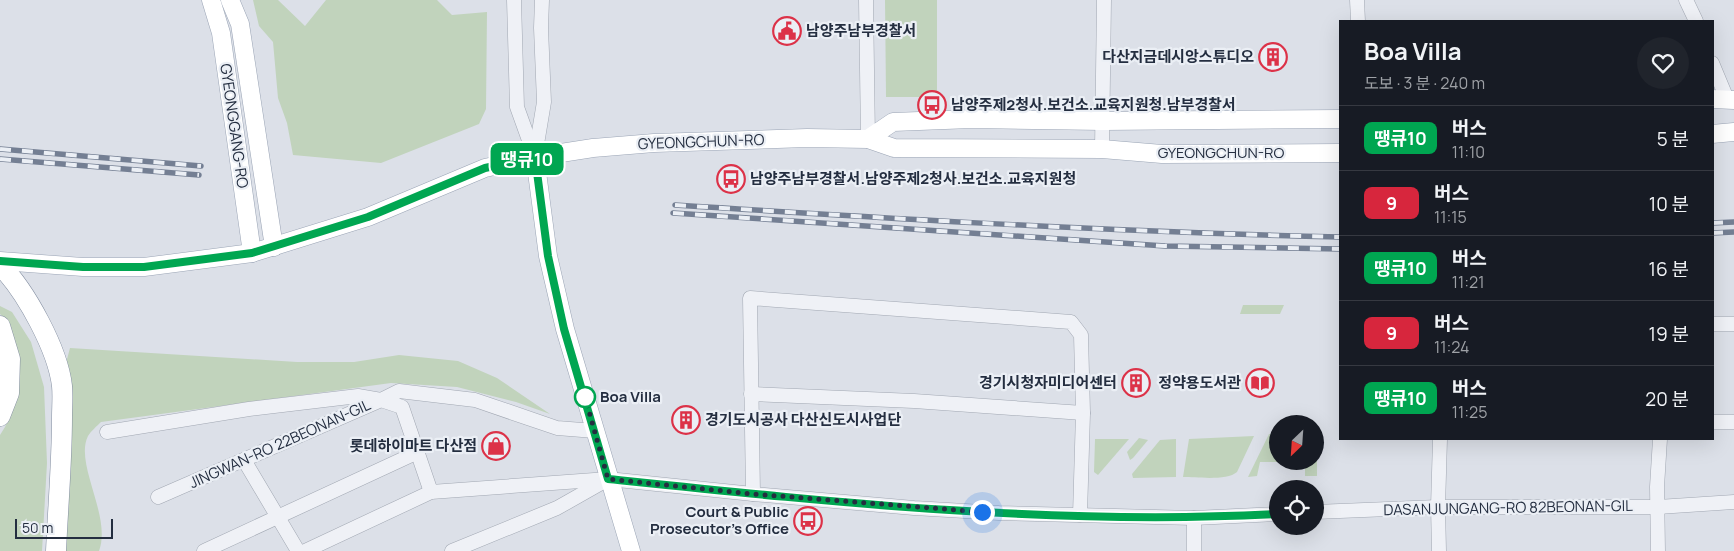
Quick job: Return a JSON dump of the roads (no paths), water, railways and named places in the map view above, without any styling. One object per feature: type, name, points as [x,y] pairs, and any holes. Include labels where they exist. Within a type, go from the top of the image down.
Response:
[{"type":"highway","points":[[0,265],[9,274],[27,301],[51,346],[62,385],[62,440],[56,551]]},
{"type":"highway","points":[[0,326],[10,359],[9,393],[0,416]]},
{"type":"main road","name":"GYEONGGANG-RO","points":[[211,0],[221,33],[252,253]]},
{"type":"main road","name":"GYEONGGANG-RO","points":[[230,0],[240,24],[274,247]]},
{"type":"main road","points":[[868,139],[893,122],[971,119],[1103,121],[1339,120]]},
{"type":"main road","points":[[1714,134],[1734,132]]},
{"type":"main road","name":"GYEONGCHUN-RO","points":[[252,253],[368,217],[485,168],[535,157],[593,148],[654,143],[807,138],[868,139],[894,148],[1102,149],[1162,154],[1339,153]]},
{"type":"main road","points":[[535,157],[550,265],[564,329],[631,551]]},
{"type":"main road","points":[[0,261],[83,267],[144,267],[252,253]]},
{"type":"street","points":[[514,0],[517,107],[535,157]]},
{"type":"street","points":[[535,157],[544,102],[541,28],[542,0]]},
{"type":"street","points":[[866,0],[868,139]]},
{"type":"street","points":[[1102,149],[1104,0]]},
{"type":"street","points":[[1357,0],[1358,20]]},
{"type":"street","points":[[1686,0],[1696,20]]},
{"type":"street","points":[[1714,69],[1724,100]]},
{"type":"street","points":[[753,494],[750,298],[1071,322],[1081,335],[1083,413],[1080,516]]},
{"type":"street","points":[[1714,324],[1734,324]]},
{"type":"street","points":[[107,432],[249,410],[358,396],[381,400],[399,392],[475,400],[557,428],[596,431]]},
{"type":"street","points":[[751,394],[1083,413]]},
{"type":"street","name":"JINGWAN-RO 22BEONAN-GIL","points":[[158,497],[381,400],[402,407],[431,492]]},
{"type":"street","points":[[1714,422],[1734,422]]},
{"type":"street","points":[[1440,440],[1438,506],[1440,551]]},
{"type":"street","points":[[1658,551],[1660,440]]},
{"type":"street","points":[[204,551],[418,452]]},
{"type":"street","points":[[244,460],[298,551]]},
{"type":"street","points":[[452,551],[557,508],[608,479]]},
{"type":"street","points":[[305,551],[431,492],[608,479],[914,508],[1080,516],[1194,518],[1269,514]]},
{"type":"street","name":"DASANJUNGANG-RO 82BEONAN-GIL","points":[[1324,512],[1438,506],[1658,507],[1734,502]]},
{"type":"street","points":[[1194,518],[1194,551]]},
{"type":"railway","points":[[0,149],[201,166]]},
{"type":"railway","points":[[0,159],[199,175]]},
{"type":"railway","points":[[675,205],[1174,232],[1339,237]]},
{"type":"railway","points":[[673,213],[1165,246],[1339,249]]},
{"type":"railway","points":[[1714,223],[1734,222]]},
{"type":"railway","points":[[1714,233],[1734,232]]},
{"type":"place","name":"남양주남부경찰서","points":[[787,31]]},
{"type":"place","name":"다산지금데시앙스튜디오","points":[[1273,57]]},
{"type":"place","name":"남양주제2청사.보건소.교육지원청.남부경찰서","points":[[932,105]]},
{"type":"place","name":"남양주남부경찰서.남양주제2청사.보건소.교육지원청","points":[[731,179]]},
{"type":"place","name":"경기시청자미디어센터","points":[[1136,383]]},
{"type":"place","name":"정약용도서관","points":[[1260,383]]},
{"type":"place","name":"Boa Villa","points":[[585,397]]},
{"type":"place","name":"경기도시공사 다산신도시사업단","points":[[686,420]]},
{"type":"place","name":"롯데하이마트 다산점","points":[[496,446]]},
{"type":"place","name":"Court & Public Prosecutor's Office","points":[[808,521]]}]
